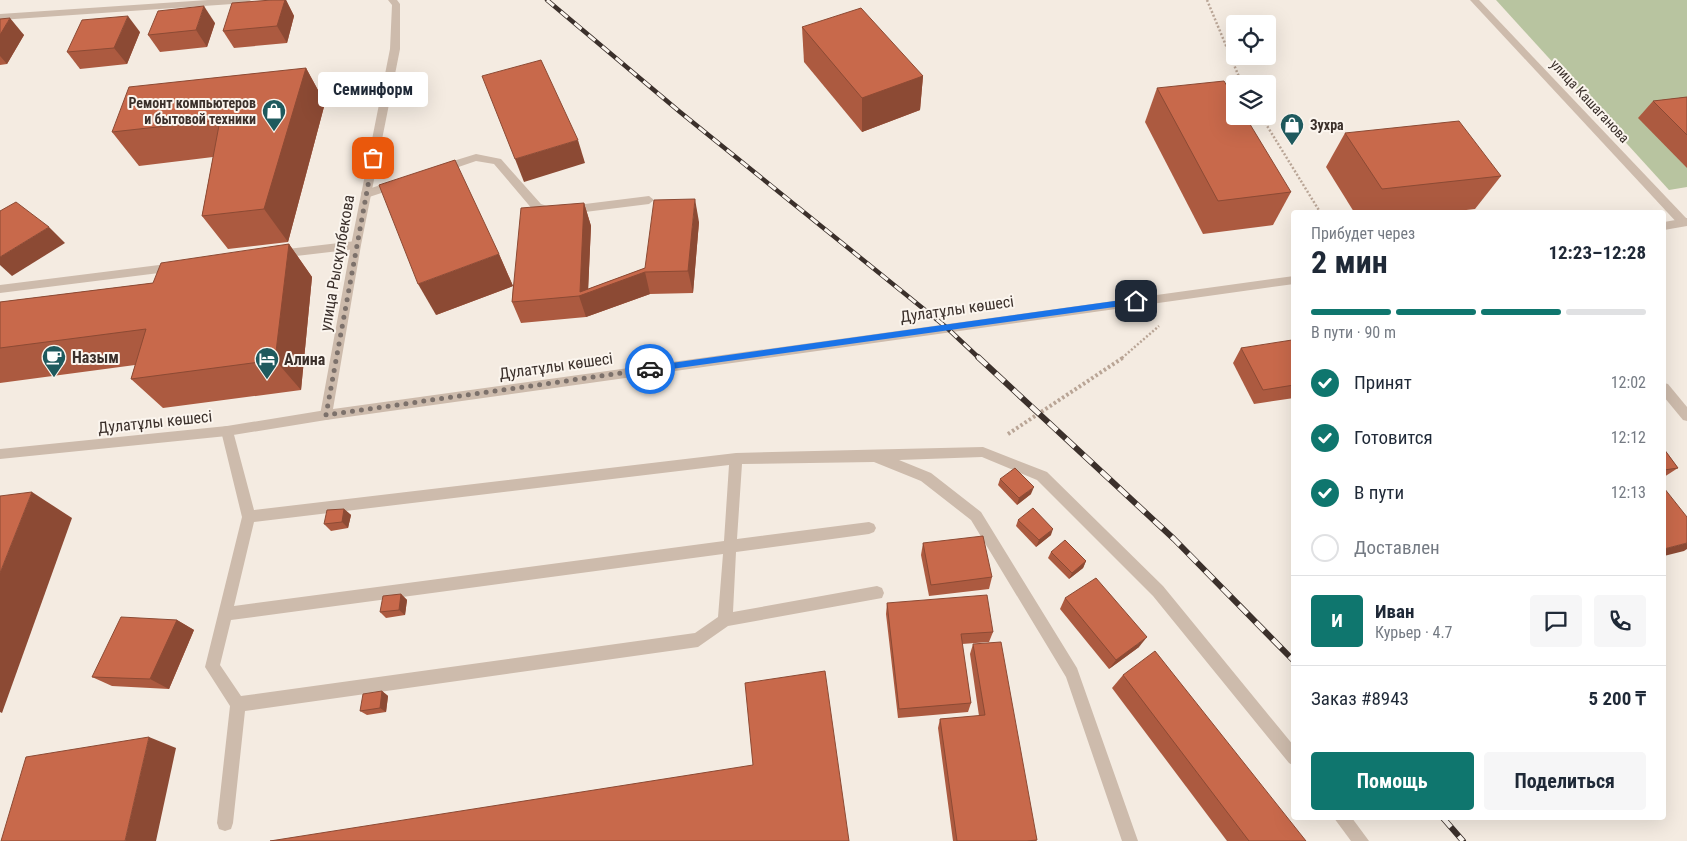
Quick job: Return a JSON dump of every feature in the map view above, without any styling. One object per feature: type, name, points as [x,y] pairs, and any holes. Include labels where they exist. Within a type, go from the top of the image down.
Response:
[{"type":"street","points":[[0,17],[247,0]]},
{"type":"street","name":"улица Рыскулбекова","points":[[326,415],[356,245],[395,49],[396,4],[392,0]]},
{"type":"street","name":"улица Кашаганова","points":[[1474,0],[1685,222]]},
{"type":"street","points":[[430,173],[476,157],[497,162],[537,207],[553,212],[649,200]]},
{"type":"street","points":[[366,194],[402,182]]},
{"type":"street","points":[[1666,226],[1685,222]]},
{"type":"street","points":[[267,256],[356,245]]},
{"type":"street","points":[[0,289],[188,266]]},
{"type":"street","name":"Дулатұлы көшесі","points":[[0,454],[227,431],[326,415],[1291,280]]},
{"type":"street","points":[[1666,390],[1687,416]]},
{"type":"street","points":[[224,823],[238,704],[212,667],[249,517],[227,431]]},
{"type":"street","points":[[249,517],[736,459],[983,452],[1042,476],[1158,591],[1291,754]]},
{"type":"street","points":[[875,456],[926,477],[976,516],[1072,673],[1130,841]]},
{"type":"street","points":[[725,620],[736,459]]},
{"type":"street","points":[[226,614],[730,548],[868,528]]},
{"type":"street","points":[[238,704],[698,640],[725,620],[877,593]]},
{"type":"street","points":[[1344,820],[1362,841]]},
{"type":"path","points":[[1207,0],[1238,75]]},
{"type":"path","points":[[1267,125],[1319,210]]},
{"type":"path","points":[[983,452],[1039,413],[1097,378],[1150,335],[1191,294]]},
{"type":"green space","points":[[1496,0],[1687,0],[1687,187],[1669,190]]},
{"type":"building","points":[[285,0],[277,26],[223,31],[232,3]]},
{"type":"building","points":[[204,6],[196,30],[148,35],[158,11]]},
{"type":"building","points":[[861,8],[923,76],[862,98],[802,27]]},
{"type":"building","points":[[128,16],[114,48],[67,52],[82,20]]},
{"type":"building","points":[[10,18],[0,35],[0,19]]},
{"type":"building","points":[[541,60],[578,140],[515,159],[482,76]]},
{"type":"building","points":[[306,68],[264,209],[202,216],[220,120],[112,132],[129,87]]},
{"type":"building","points":[[1224,81],[1226,84],[1226,125],[1250,125],[1291,192],[1218,201],[1157,88]]},
{"type":"building","points":[[1687,97],[1687,135],[1653,101]]},
{"type":"building","points":[[1459,121],[1501,176],[1382,189],[1345,133]]},
{"type":"building","points":[[455,160],[499,254],[418,284],[379,185]]},
{"type":"building","points":[[695,199],[688,271],[645,272],[579,296],[512,302],[521,208],[584,203],[580,292],[645,268],[654,200]]},
{"type":"building","points":[[16,202],[49,227],[0,257],[0,211]]},
{"type":"building","points":[[289,244],[275,360],[131,379],[146,329],[0,348],[0,302],[153,283],[161,263]]},
{"type":"building","points":[[1291,340],[1291,385],[1263,390],[1241,348]]},
{"type":"building","points":[[1666,452],[1678,468],[1666,470]]},
{"type":"building","points":[[1015,468],[1034,487],[1019,498],[1000,479]]},
{"type":"building","points":[[1666,491],[1687,517],[1687,543],[1666,548]]},
{"type":"building","points":[[32,492],[0,573],[0,496]]},
{"type":"building","points":[[1033,508],[1053,529],[1039,540],[1018,520]]},
{"type":"building","points":[[344,509],[342,522],[324,524],[327,510]]},
{"type":"building","points":[[983,536],[992,577],[931,585],[923,543]]},
{"type":"building","points":[[1065,540],[1086,561],[1072,573],[1051,552]]},
{"type":"building","points":[[1096,578],[1147,637],[1116,660],[1065,598]]},
{"type":"building","points":[[401,594],[399,610],[380,612],[383,596]]},
{"type":"building","points":[[987,595],[993,632],[961,634],[971,703],[899,709],[887,603]]},
{"type":"building","points":[[121,617],[177,620],[150,679],[92,677]]},
{"type":"building","points":[[1001,642],[1037,840],[957,841],[940,719],[985,715],[973,644]]},
{"type":"building","points":[[1155,651],[1306,841],[1249,841],[1123,675]]},
{"type":"building","points":[[825,671],[849,841],[270,841],[753,765],[745,683]]},
{"type":"building","points":[[382,691],[380,708],[360,711],[363,694]]},
{"type":"building","points":[[149,737],[125,841],[1,841],[26,757]]},
{"type":"railway","points":[[547,0],[680,112],[946,327],[979,358]]},
{"type":"railway","points":[[978,357],[1174,539],[1291,658]]},
{"type":"railway","points":[[1445,820],[1463,841]]},
{"type":"way so far","points":[[373,158],[326,415],[650,369]]},
{"type":"place","name":"Ремонт компьютеров и бытовой техники","points":[[274,132]]},
{"type":"place","name":"Зухра","points":[[1292,146]]},
{"type":"place","name":"Семинформ","points":[[373,158]]},
{"type":"place","name":"Назым","points":[[54,378]]},
{"type":"place","name":"Алина","points":[[267,380]]},
{"type":"route","points":[[650,369],[1136,301]]}]
